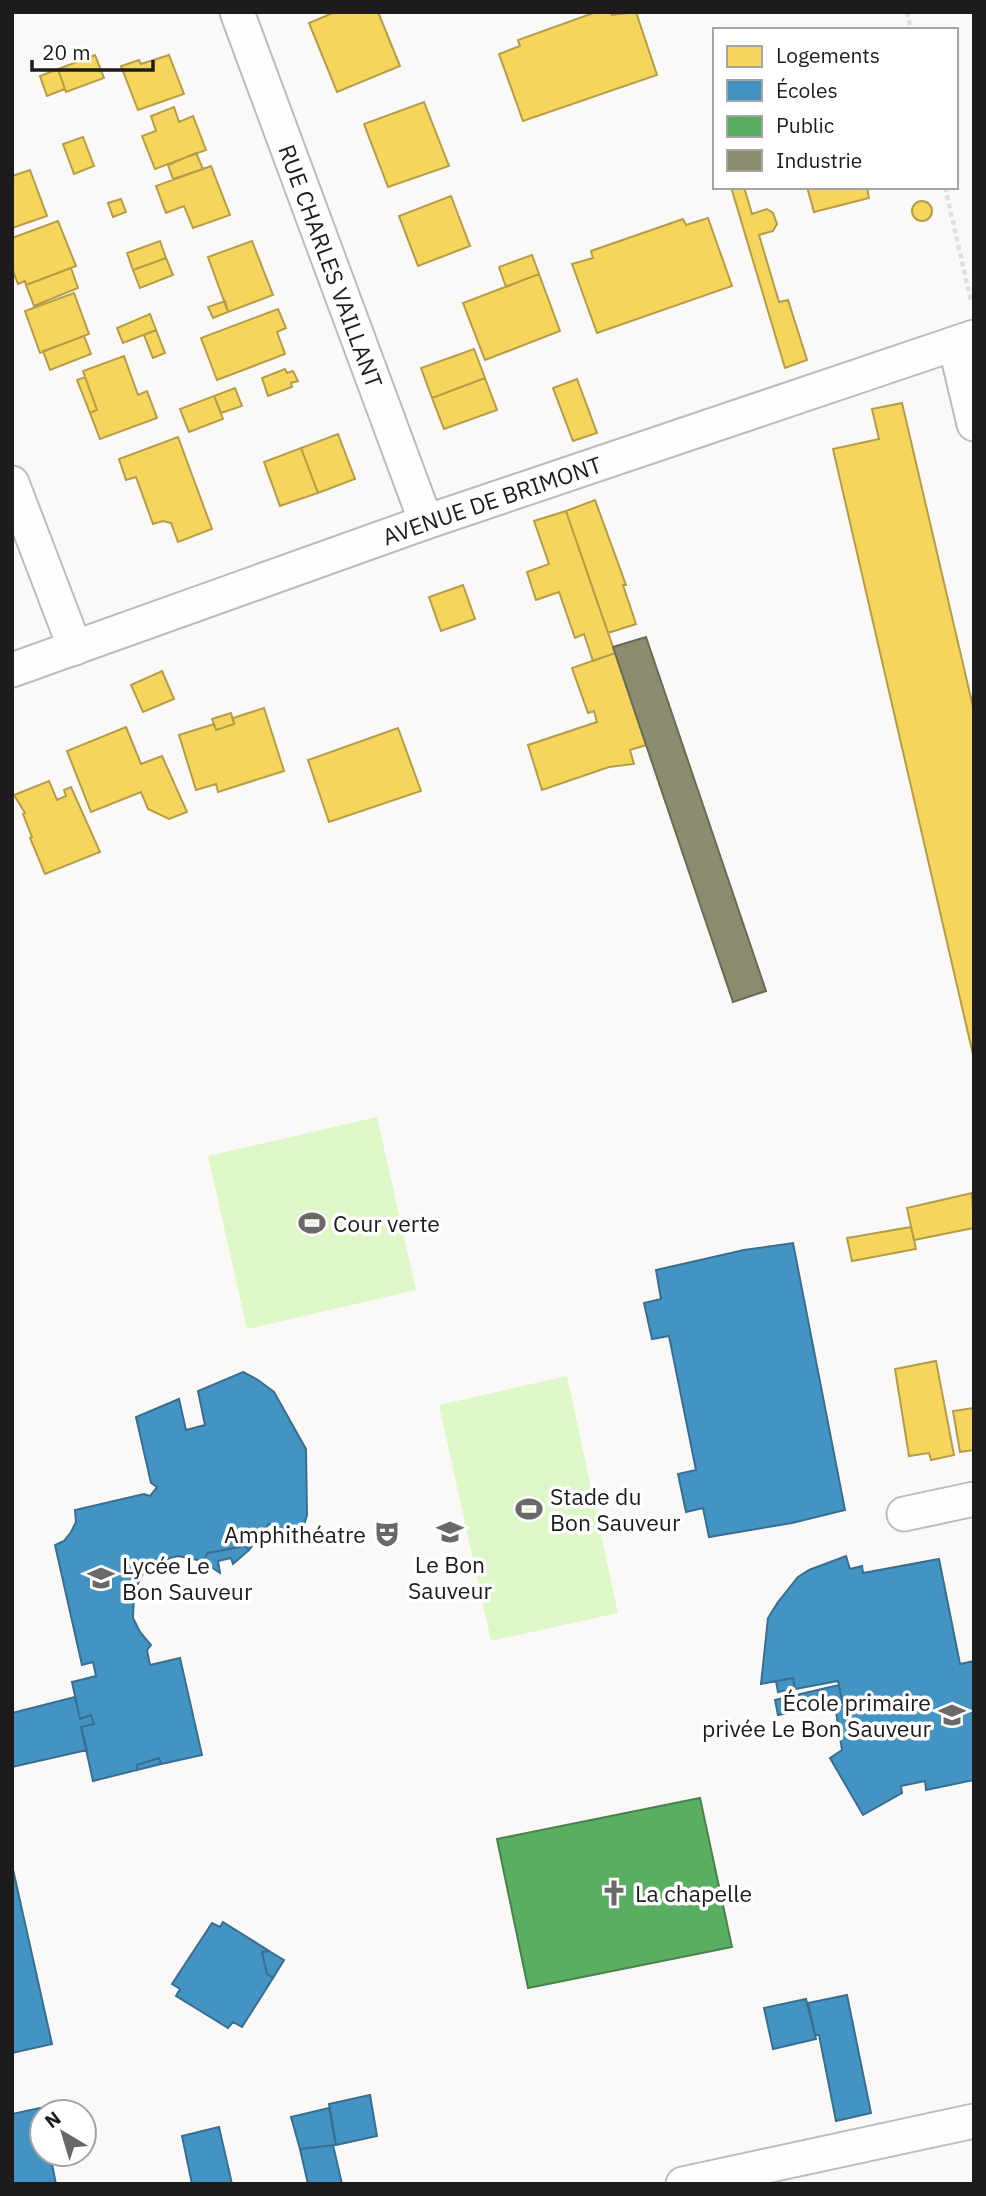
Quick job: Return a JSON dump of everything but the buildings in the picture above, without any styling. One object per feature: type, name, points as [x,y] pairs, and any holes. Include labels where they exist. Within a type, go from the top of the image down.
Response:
[{"type":"street","name":"RUE CHARLES VAILLANT","points":[[237,12],[426,522]]},
{"type":"street","name":"AVENUE DE BRIMONT","points":[[12,670],[426,522],[964,340]]},
{"type":"street","points":[[964,340],[974,424]]},
{"type":"street","points":[[12,483],[75,648]]},
{"type":"street","points":[[904,1514],[974,1499]]},
{"type":"street","points":[[682,2184],[974,2121]]},
{"type":"path","points":[[946,189],[973,312]]},
{"type":"green space","name":"Cour verte","points":[[377,1117],[416,1290],[247,1329],[208,1156]]},
{"type":"green space","name":"Stade du Bon Sauveur","points":[[567,1376],[618,1613],[491,1641],[439,1405]]},
{"type":"place","name":"Cour verte","points":[[312,1223]]},
{"type":"place","name":"Stade du Bon Sauveur","points":[[529,1509]]},
{"type":"place","name":"Le Bon Sauveur","points":[[450,1532]]},
{"type":"place","name":"Amphithéatre","points":[[387,1534]]},
{"type":"place","name":"Lycée Le Bon Sauveur","points":[[101,1578]]},
{"type":"place","name":"École primaire privée Le Bon Sauveur","points":[[952,1715]]},
{"type":"place","name":"La chapelle","points":[[614,1893]]}]
